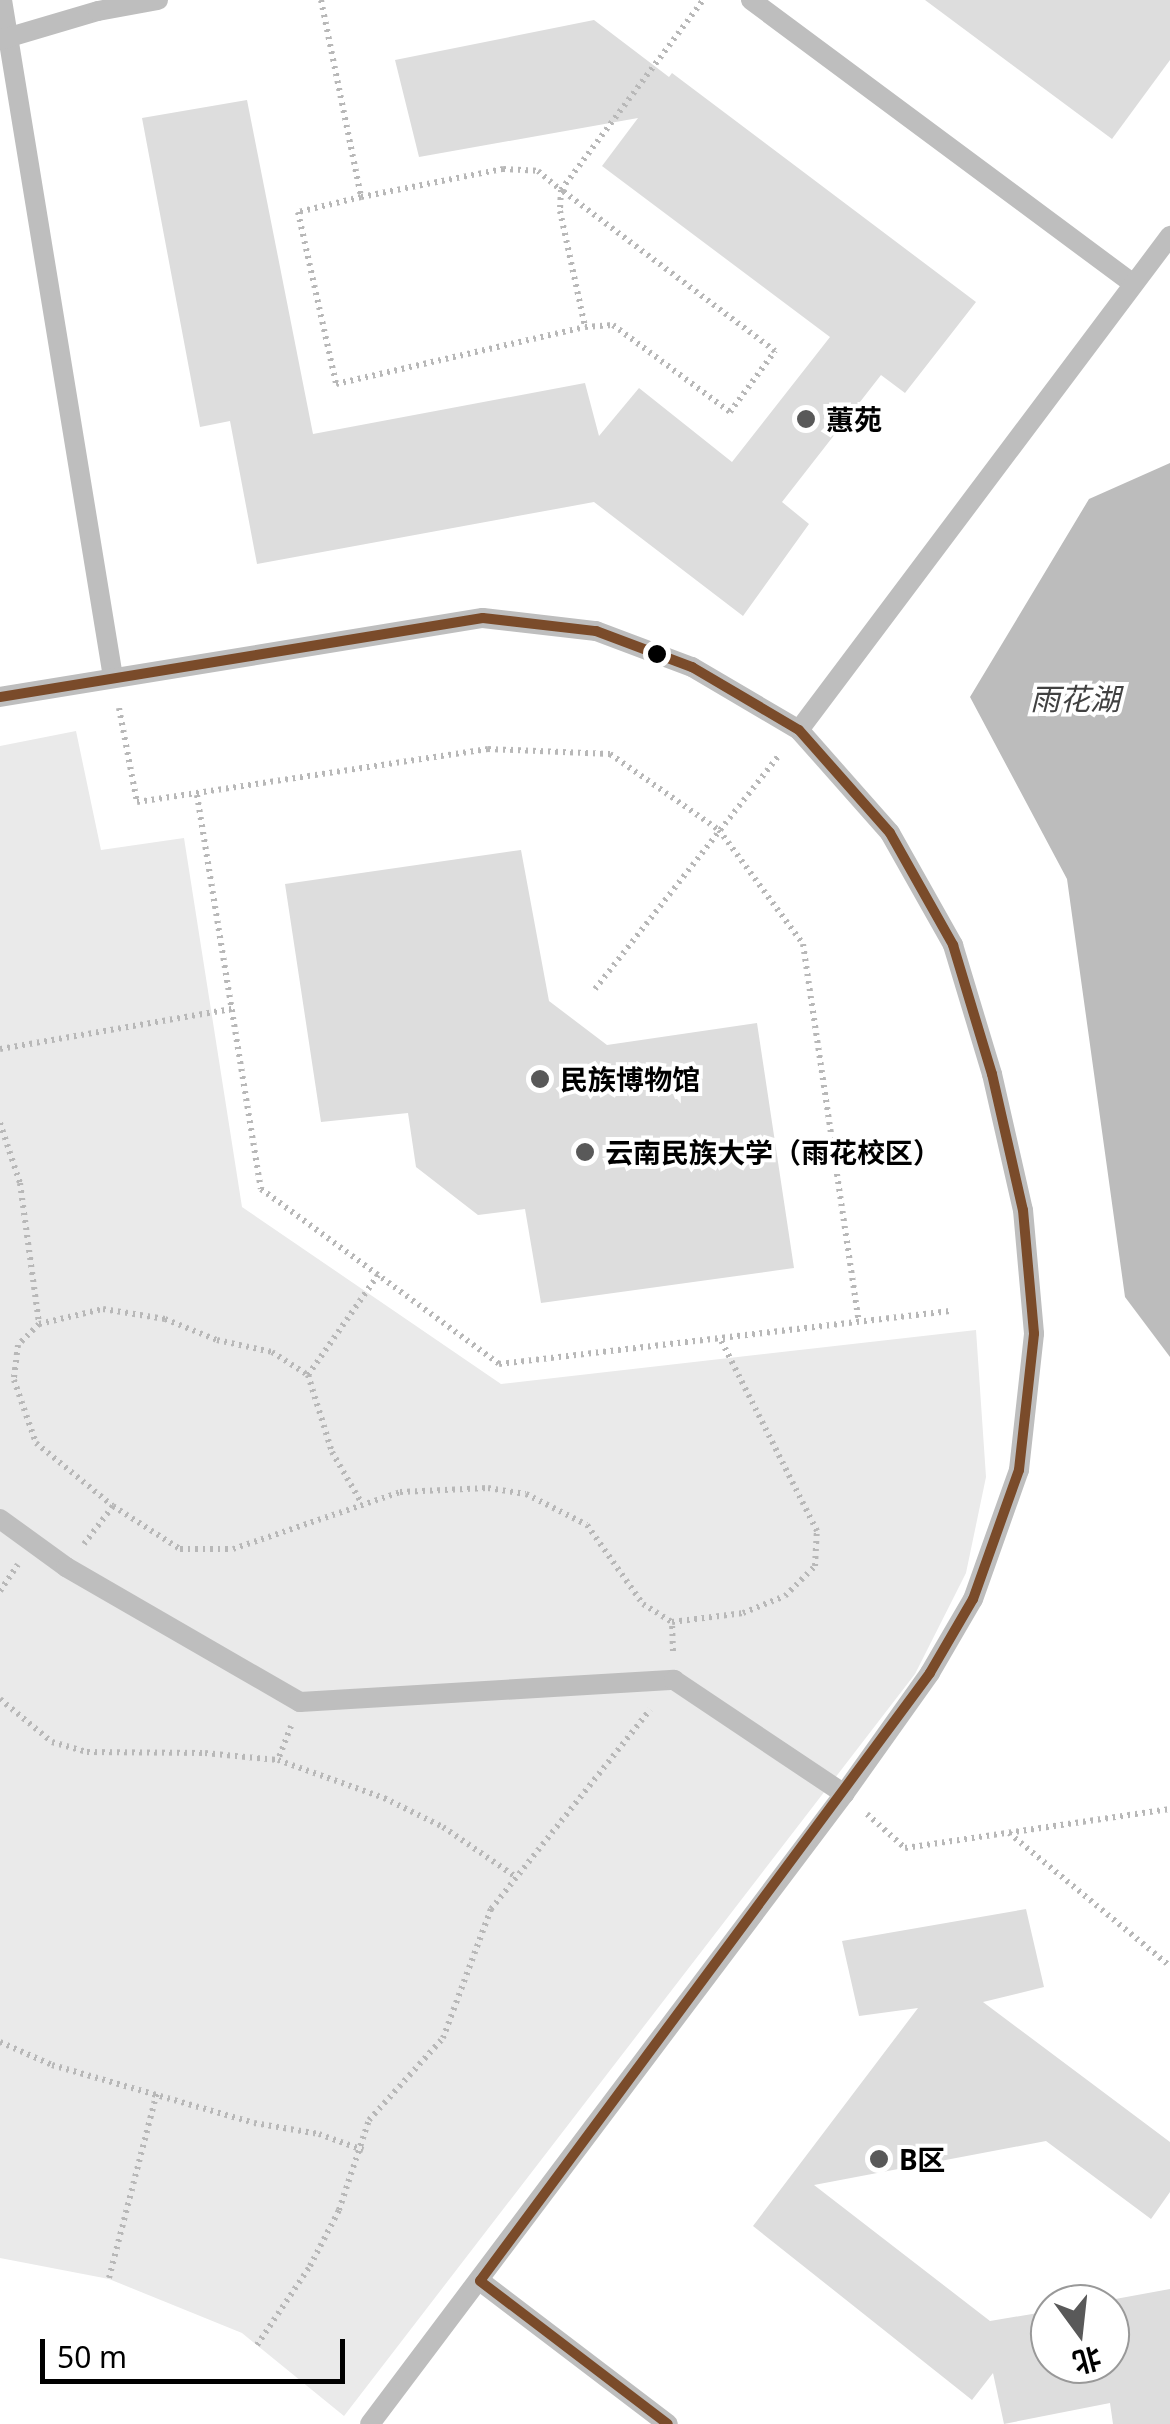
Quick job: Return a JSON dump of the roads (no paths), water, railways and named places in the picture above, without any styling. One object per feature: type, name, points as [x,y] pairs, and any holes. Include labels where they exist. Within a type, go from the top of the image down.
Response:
[{"type":"lane","points":[[2,0],[5,39],[113,677]]},
{"type":"lane","points":[[5,39],[96,6],[158,0]]},
{"type":"lane","points":[[751,0],[1133,284]]},
{"type":"lane","points":[[798,730],[1170,236]]},
{"type":"lane","points":[[0,697],[482,618],[596,631],[692,666],[798,730],[890,833],[953,945],[992,1074],[1023,1210],[1034,1334],[1019,1470],[973,1598],[930,1673],[844,1794],[370,2424]]},
{"type":"lane","points":[[0,1519],[66,1567],[300,1702],[674,1680],[844,1794]]},
{"type":"lane","points":[[480,2280],[668,2424]]},
{"type":"water","name":"雨花湖","points":[[1170,463],[1170,1357],[1125,1297],[1067,879],[970,697],[1089,499]]},
{"type":"place","name":"蕙苑","points":[[806,419]]},
{"type":"place","name":"民族博物馆","points":[[540,1079]]},
{"type":"place","name":"云南民族大学（雨花校区）","points":[[585,1152]]},
{"type":"place","name":"B区","points":[[879,2159]]}]
